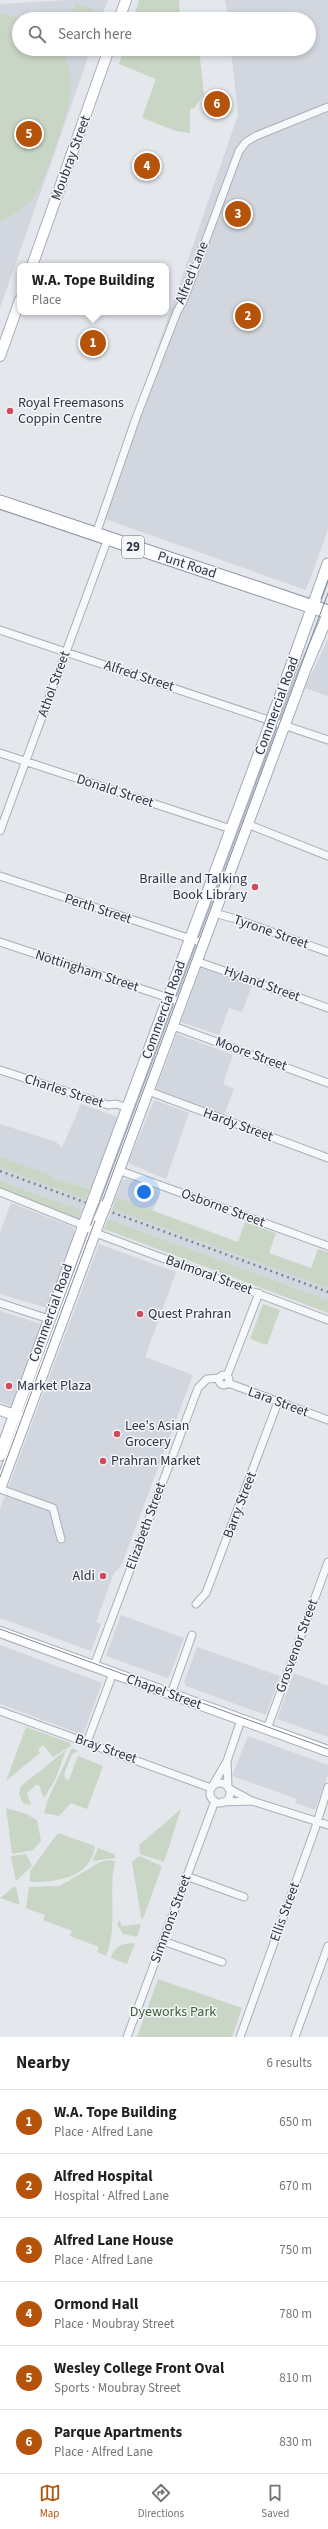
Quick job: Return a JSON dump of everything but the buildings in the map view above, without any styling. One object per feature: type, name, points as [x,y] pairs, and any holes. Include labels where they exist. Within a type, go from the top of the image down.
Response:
[{"type":"highway","name":"Punt Road","points":[[0,502],[312,607],[328,614]]},
{"type":"main road","name":"Commercial Road","points":[[0,1455],[17,1416],[49,1319],[90,1229],[100,1218],[173,1026],[247,824],[276,722],[312,607],[328,564]]},
{"type":"main road","name":"Commercial Road","points":[[0,1488],[90,1229],[88,1214],[128,1108],[172,999],[231,830],[276,722],[328,614]]},
{"type":"street","points":[[122,12],[126,0]]},
{"type":"street","name":"Moubray Street","points":[[33,263],[107,56]]},
{"type":"street","name":"Alfred Lane","points":[[102,536],[140,407],[177,312],[184,298],[239,151],[246,142],[256,136],[328,107]]},
{"type":"street","points":[[0,356],[17,308]]},
{"type":"street","name":"Athol Street","points":[[0,831],[66,652],[102,536]]},
{"type":"street","name":"Alfred Street","points":[[0,630],[328,740]]},
{"type":"street","name":"Donald Street","points":[[0,753],[231,830]]},
{"type":"street","points":[[247,824],[328,856]]},
{"type":"street","name":"Perth Street","points":[[0,876],[193,940]]},
{"type":"street","name":"Tyrone Street","points":[[214,913],[236,919],[328,952]]},
{"type":"street","name":"Nottingham Street","points":[[0,942],[172,999]]},
{"type":"street","name":"Hyland Street","points":[[196,961],[328,1008]]},
{"type":"street","name":"Moore Street","points":[[173,1026],[328,1083]]},
{"type":"street","name":"Charles Street","points":[[0,1070],[108,1105],[116,1104],[128,1108]]},
{"type":"street","name":"Hardy Street","points":[[148,1091],[328,1158]]},
{"type":"street","name":"Osborne Street","points":[[118,1170],[328,1246]]},
{"type":"street","name":"Balmoral Street","points":[[0,1192],[90,1229],[328,1320]]},
{"type":"street","points":[[225,1379],[258,1293]]},
{"type":"street","points":[[0,1303],[49,1319]]},
{"type":"street","name":"Elizabeth Street","points":[[94,1666],[198,1388],[207,1379],[225,1379]]},
{"type":"street","name":"Lara Street","points":[[225,1379],[278,1402],[328,1420]]},
{"type":"street","name":"Barry Street","points":[[196,1604],[206,1593],[278,1402]]},
{"type":"street","points":[[0,1410],[17,1416]]},
{"type":"street","points":[[0,1488],[53,1508],[61,1539]]},
{"type":"street","name":"Grosvenor Street","points":[[267,1730],[328,1562]]},
{"type":"street","name":"Chapel Street","points":[[0,1632],[328,1752]]},
{"type":"street","points":[[171,1694],[192,1635]]},
{"type":"street","points":[[87,1742],[113,1673]]},
{"type":"street","name":"Bray Street","points":[[0,1711],[212,1786]]},
{"type":"street","points":[[241,1720],[227,1761],[212,1786],[211,1797],[218,1802],[252,1801]]},
{"type":"street","points":[[218,1802],[228,1797],[227,1761]]},
{"type":"street","points":[[212,1786],[219,1783],[252,1801],[328,1825]]},
{"type":"street","name":"Ellis Street","points":[[240,2037],[317,1822],[328,1787]]},
{"type":"street","name":"Simmons Street","points":[[127,2037],[186,1876],[218,1802]]},
{"type":"street","points":[[186,1876],[244,1897]]},
{"type":"street","points":[[163,1941],[222,1962]]},
{"type":"street","points":[[296,2037],[328,1946]]},
{"type":"shaded area","points":[[69,0],[108,0],[104,12],[12,12],[12,56],[89,56],[0,308],[0,4]]},
{"type":"shaded area","points":[[225,0],[328,0],[328,530],[306,590],[99,517],[238,115],[232,56],[316,56],[316,12],[227,12]]},
{"type":"shaded area","points":[[328,638],[328,696],[305,688]]},
{"type":"shaded area","points":[[201,968],[252,986],[242,1012],[229,1008],[219,1035],[181,1022]]},
{"type":"shaded area","points":[[177,1034],[233,1055],[223,1084],[234,1089],[224,1115],[156,1089]]},
{"type":"shaded area","points":[[154,1100],[189,1113],[166,1179],[128,1163]]},
{"type":"shaded area","points":[[81,1104],[118,1117],[91,1189],[52,1178],[52,1176],[0,1157],[0,1124],[56,1142],[62,1148]]},
{"type":"shaded area","points":[[0,1168],[86,1200],[82,1210],[0,1181]]},
{"type":"shaded area","points":[[127,1179],[160,1191],[153,1211],[116,1197],[122,1181]]},
{"type":"shaded area","points":[[11,1203],[73,1227],[75,1233],[47,1308],[0,1294],[0,1233]]},
{"type":"shaded area","points":[[112,1209],[328,1288],[328,1300],[108,1219]]},
{"type":"shaded area","points":[[99,1244],[176,1272],[145,1357],[193,1375],[121,1566],[114,1573],[96,1622],[101,1624],[91,1651],[0,1618],[0,1509]]},
{"type":"shaded area","points":[[0,1311],[41,1324],[11,1406],[0,1402]]},
{"type":"shaded area","points":[[121,1615],[184,1638],[169,1677],[167,1678],[106,1656]]},
{"type":"shaded area","points":[[0,1645],[102,1683],[83,1735],[0,1704]]},
{"type":"shaded area","points":[[197,1647],[280,1676],[266,1715],[186,1686],[184,1682]]},
{"type":"shaded area","points":[[294,1673],[328,1686],[328,1737],[277,1719]]},
{"type":"shaded area","points":[[248,1736],[328,1765],[328,1774],[315,1810],[295,1803],[297,1799],[232,1776]]},
{"type":"green space","points":[[139,0],[179,0],[180,12],[135,12]]},
{"type":"green space","points":[[76,3],[95,10],[94,12],[73,12]]},
{"type":"green space","points":[[0,13],[12,16],[12,56],[65,56],[71,79],[71,90],[62,128],[51,161],[35,196],[24,207],[0,221]]},
{"type":"green space","points":[[122,56],[200,56],[204,94],[194,108],[190,109],[190,133],[176,131],[142,118],[156,79],[119,64]]},
{"type":"green space","points":[[0,1157],[53,1176],[52,1178],[90,1189],[86,1200],[0,1168]]},
{"type":"green space","points":[[0,1181],[82,1210],[79,1219],[0,1188]]},
{"type":"green space","points":[[116,1197],[238,1242],[245,1222],[276,1233],[269,1253],[311,1268],[318,1249],[328,1252],[328,1288],[112,1209]]},
{"type":"green space","points":[[108,1219],[328,1300],[328,1313],[104,1229]]},
{"type":"green space","points":[[263,1304],[280,1310],[267,1345],[250,1339]]},
{"type":"green space","points":[[26,1727],[70,1743],[71,1746],[53,1757],[43,1745],[38,1750],[40,1753],[6,1781]]},
{"type":"green space","points":[[72,1748],[78,1751],[72,1754],[64,1774],[66,1779],[69,1780],[78,1756],[103,1766],[87,1809],[71,1803],[59,1816],[44,1813],[48,1799]]},
{"type":"green space","points":[[66,1750],[56,1778],[44,1798],[39,1785],[36,1785],[27,1793],[31,1805],[23,1803],[19,1794],[21,1786]]},
{"type":"green space","points":[[6,1808],[24,1813],[37,1820],[41,1841],[33,1850],[12,1854]]},
{"type":"green space","points":[[181,1809],[164,1862],[140,1854],[139,1845]]},
{"type":"green space","points":[[58,1833],[95,1846],[92,1857],[87,1866],[79,1872],[60,1879],[30,1882],[30,1871]]},
{"type":"green space","points":[[98,1848],[114,1854],[115,1858],[92,1861]]},
{"type":"green space","points":[[26,1854],[32,1866],[16,1881],[11,1856]]},
{"type":"green space","points":[[139,1856],[162,1866],[143,1919],[141,1917],[132,1862]]},
{"type":"green space","points":[[109,1860],[115,1861],[112,1884],[112,1921],[110,1945],[106,1956],[97,1952],[99,1947],[70,1936],[72,1931],[43,1920],[45,1915],[26,1908],[29,1887],[60,1886],[100,1862]]},
{"type":"green space","points":[[14,1887],[16,1887],[20,1905],[0,1898]]},
{"type":"green space","points":[[120,1920],[121,1926],[141,1924],[137,1937],[123,1934],[117,1924]]},
{"type":"green space","points":[[135,1943],[127,1964],[111,1958],[114,1951],[120,1946]]},
{"type":"green space","name":"Dyeworks Park","points":[[158,1979],[242,2008],[232,2037],[137,2037]]},
{"type":"tram line","points":[[321,599],[328,580]]},
{"type":"tram line","points":[[0,1477],[328,593]]},
{"type":"tram line","points":[[0,1629],[328,1749]]},
{"type":"railway","points":[[0,1171],[328,1292]]},
{"type":"place","name":"Parque Apartments","points":[[217,104]]},
{"type":"place","name":"Wesley College Front Oval","points":[[29,134]]},
{"type":"place","name":"Ormond Hall","points":[[147,166]]},
{"type":"place","name":"Alfred Lane House","points":[[238,214]]},
{"type":"place","name":"Alfred Hospital","points":[[248,316]]},
{"type":"place","name":"W.A. Tope Building","points":[[93,343]]},
{"type":"place","name":"Royal Freemasons Coppin Centre","points":[[10,411]]},
{"type":"place","name":"Braille and Talking Book Library","points":[[255,887]]},
{"type":"place","name":"Quest Prahran","points":[[140,1314]]},
{"type":"place","name":"Market Plaza","points":[[9,1386]]},
{"type":"place","name":"Lee's Asian Grocery","points":[[117,1434]]},
{"type":"place","name":"Prahran Market","points":[[103,1461]]},
{"type":"place","name":"Aldi","points":[[103,1576]]}]
